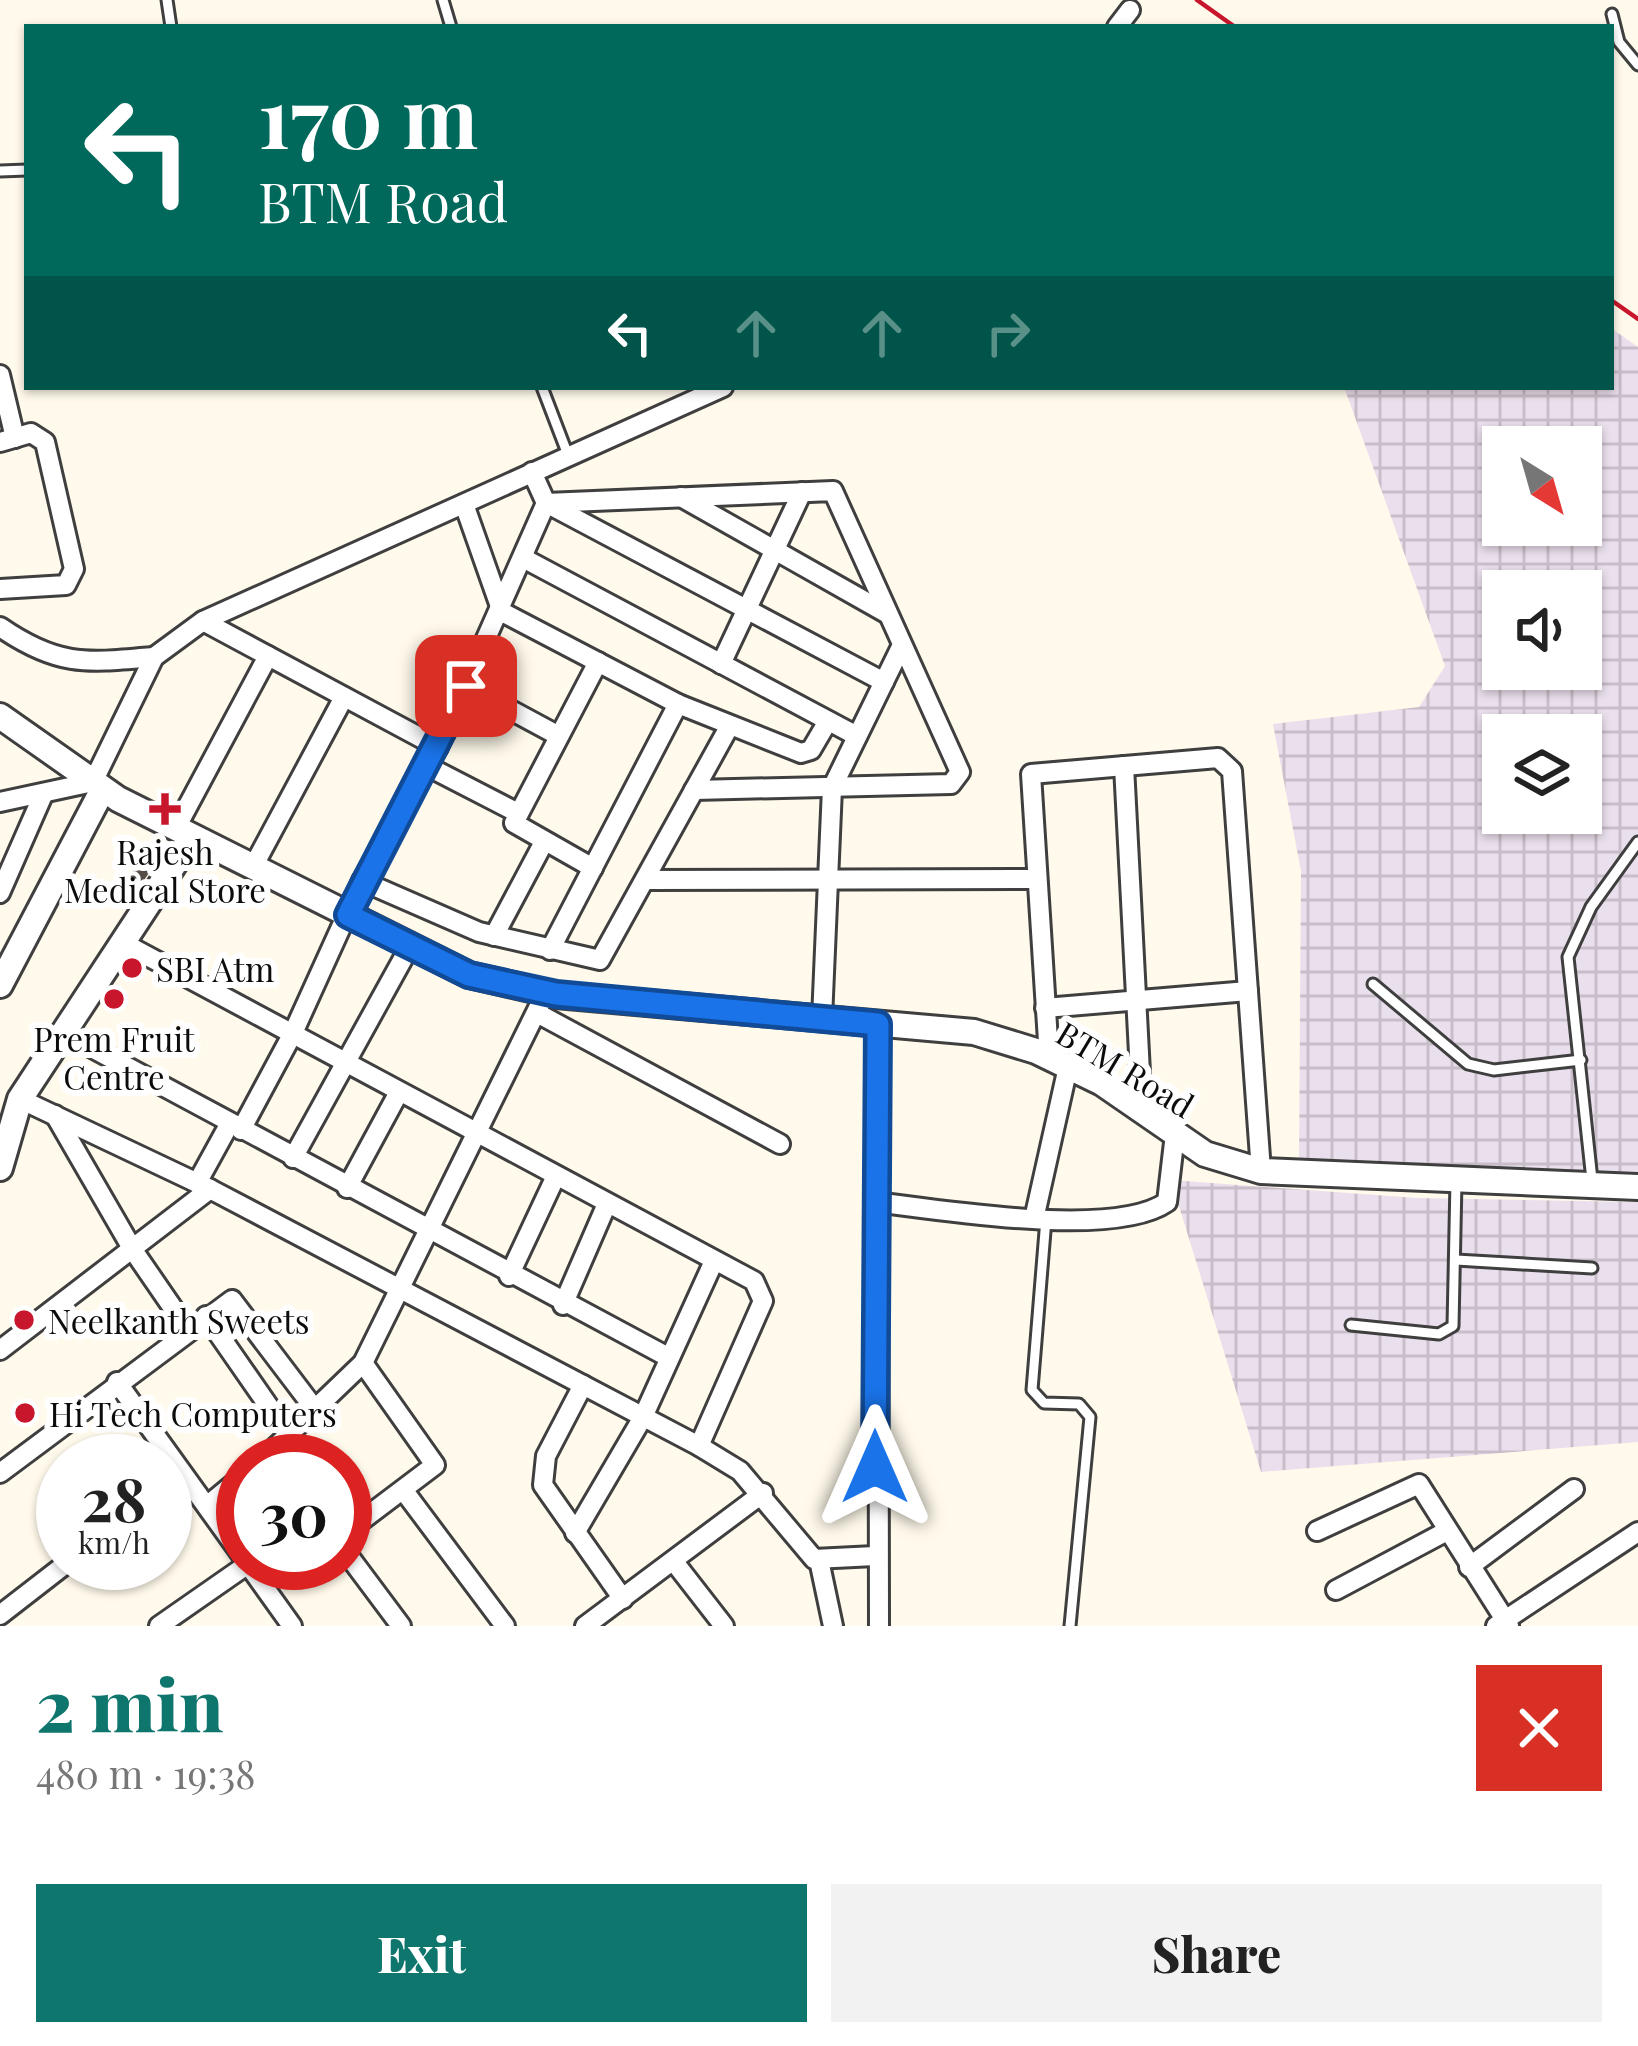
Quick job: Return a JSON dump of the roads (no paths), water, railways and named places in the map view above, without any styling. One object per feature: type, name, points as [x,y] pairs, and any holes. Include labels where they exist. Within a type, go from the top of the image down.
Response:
[{"type":"street","points":[[1119,24],[1130,10]]},
{"type":"street","points":[[0,375],[7,440],[32,433],[45,442],[73,577],[65,585],[0,589]]},
{"type":"street","points":[[0,985],[98,786],[154,657],[203,621],[716,390]]},
{"type":"street","points":[[532,472],[546,503],[884,682]]},
{"type":"street","points":[[546,503],[824,489],[840,501],[960,772],[951,784],[694,790]]},
{"type":"street","points":[[721,664],[802,492]]},
{"type":"street","points":[[681,497],[886,613]]},
{"type":"street","points":[[0,1350],[133,1250],[203,1186],[293,1033],[362,881],[438,747],[502,612],[546,503]]},
{"type":"street","points":[[464,504],[502,612],[678,704],[805,754],[828,721]]},
{"type":"street","points":[[523,559],[857,736]]},
{"type":"street","points":[[203,621],[438,747]]},
{"type":"street","points":[[0,627],[52,658],[81,663],[154,657]]},
{"type":"street","points":[[822,1018],[832,788],[901,647]]},
{"type":"street","points":[[0,1168],[20,1099],[124,944],[184,833],[268,656]]},
{"type":"street","points":[[593,868],[516,829],[518,813],[598,662]]},
{"type":"street","points":[[466,686],[559,736]]},
{"type":"street","points":[[253,867],[344,697]]},
{"type":"street","points":[[550,950],[678,704]]},
{"type":"street","name":"BTM Road","points":[[0,716],[98,786],[184,833],[469,975],[542,1002],[974,1032],[1059,1062],[1204,1154],[1261,1172],[1638,1187]]},
{"type":"street","points":[[362,881],[494,936],[600,960],[729,727]]},
{"type":"street","points":[[1040,1219],[1059,1062],[1046,1008],[1031,774],[1218,758],[1232,771],[1261,1172]]},
{"type":"street","points":[[428,766],[518,813]]},
{"type":"street","points":[[1124,766],[1142,1111]]},
{"type":"street","points":[[0,802],[98,786]]},
{"type":"street","points":[[0,892],[43,795]]},
{"type":"street","points":[[494,936],[544,842]]},
{"type":"street","points":[[646,880],[1036,879]]},
{"type":"street","points":[[124,944],[606,1206],[754,1281],[763,1301],[699,1445]]},
{"type":"street","points":[[293,1158],[410,946]]},
{"type":"street","points":[[1046,1008],[1248,991]]},
{"type":"street","points":[[293,1434],[363,1363],[473,1132],[542,1002],[780,1144]]},
{"type":"street","points":[[878,1024],[875,1556],[879,1626]]},
{"type":"street","points":[[66,1034],[426,1232],[668,1357]]},
{"type":"street","points":[[347,1188],[399,1092]]},
{"type":"street","points":[[20,1099],[203,1186],[699,1445],[740,1471],[763,1493],[807,1552],[819,1560],[875,1556]]},
{"type":"street","points":[[54,1113],[133,1250],[188,1330]]},
{"type":"street","points":[[875,1202],[1040,1219],[1148,1216],[1167,1202],[1175,1133]]},
{"type":"street","points":[[509,1276],[555,1178]]},
{"type":"street","points":[[563,1305],[606,1206]]},
{"type":"street","points":[[575,1533],[643,1417],[714,1261]]},
{"type":"street","points":[[0,1473],[226,1301],[237,1303],[317,1412]]},
{"type":"street","points":[[206,1316],[288,1434]]},
{"type":"street","points":[[363,1363],[433,1458],[430,1473],[372,1514]]},
{"type":"street","points":[[117,1382],[216,1519]]},
{"type":"street","points":[[583,1385],[541,1470],[550,1500],[623,1599]]},
{"type":"street","points":[[1316,1531],[1412,1484],[1424,1490],[1503,1624],[1638,1532]]},
{"type":"street","points":[[1469,1567],[1574,1490]]},
{"type":"street","points":[[404,1491],[505,1626]]},
{"type":"street","points":[[589,1625],[763,1493]]},
{"type":"street","points":[[207,1506],[216,1498]]},
{"type":"street","points":[[1336,1590],[1447,1531]]},
{"type":"street","points":[[819,1560],[833,1626]]},
{"type":"street","points":[[675,1563],[724,1626]]},
{"type":"street","points":[[0,1615],[36,1587]]},
{"type":"street","points":[[372,1587],[401,1626]]},
{"type":"street","points":[[159,1626],[184,1618],[216,1589]]},
{"type":"street","points":[[267,1590],[292,1626]]},
{"type":"lane","points":[[1612,14],[1618,42],[1638,65]]},
{"type":"lane","points":[[543,390],[568,456]]},
{"type":"lane","points":[[1592,1186],[1568,957],[1591,907],[1638,842]]},
{"type":"lane","points":[[1373,984],[1468,1064],[1494,1070],[1581,1060]]},
{"type":"lane","points":[[1351,1325],[1447,1331],[1456,1318],[1456,1181]]},
{"type":"lane","points":[[1040,1219],[1032,1390],[1044,1403],[1079,1404],[1090,1417],[1070,1626]]},
{"type":"lane","points":[[1456,1260],[1592,1268]]},
{"type":"railway","points":[[1197,0],[1231,24]]},
{"type":"railway","points":[[1614,302],[1638,319]]},
{"type":"place","name":"Rajesh Medical Store","points":[[165,809]]},
{"type":"place","name":"SBI Atm","points":[[132,968]]},
{"type":"place","name":"Prem Fruit Centre","points":[[114,999]]},
{"type":"place","name":"Neelkanth Sweets","points":[[24,1320]]},
{"type":"place","name":"Hi Tech Computers","points":[[25,1413]]}]
